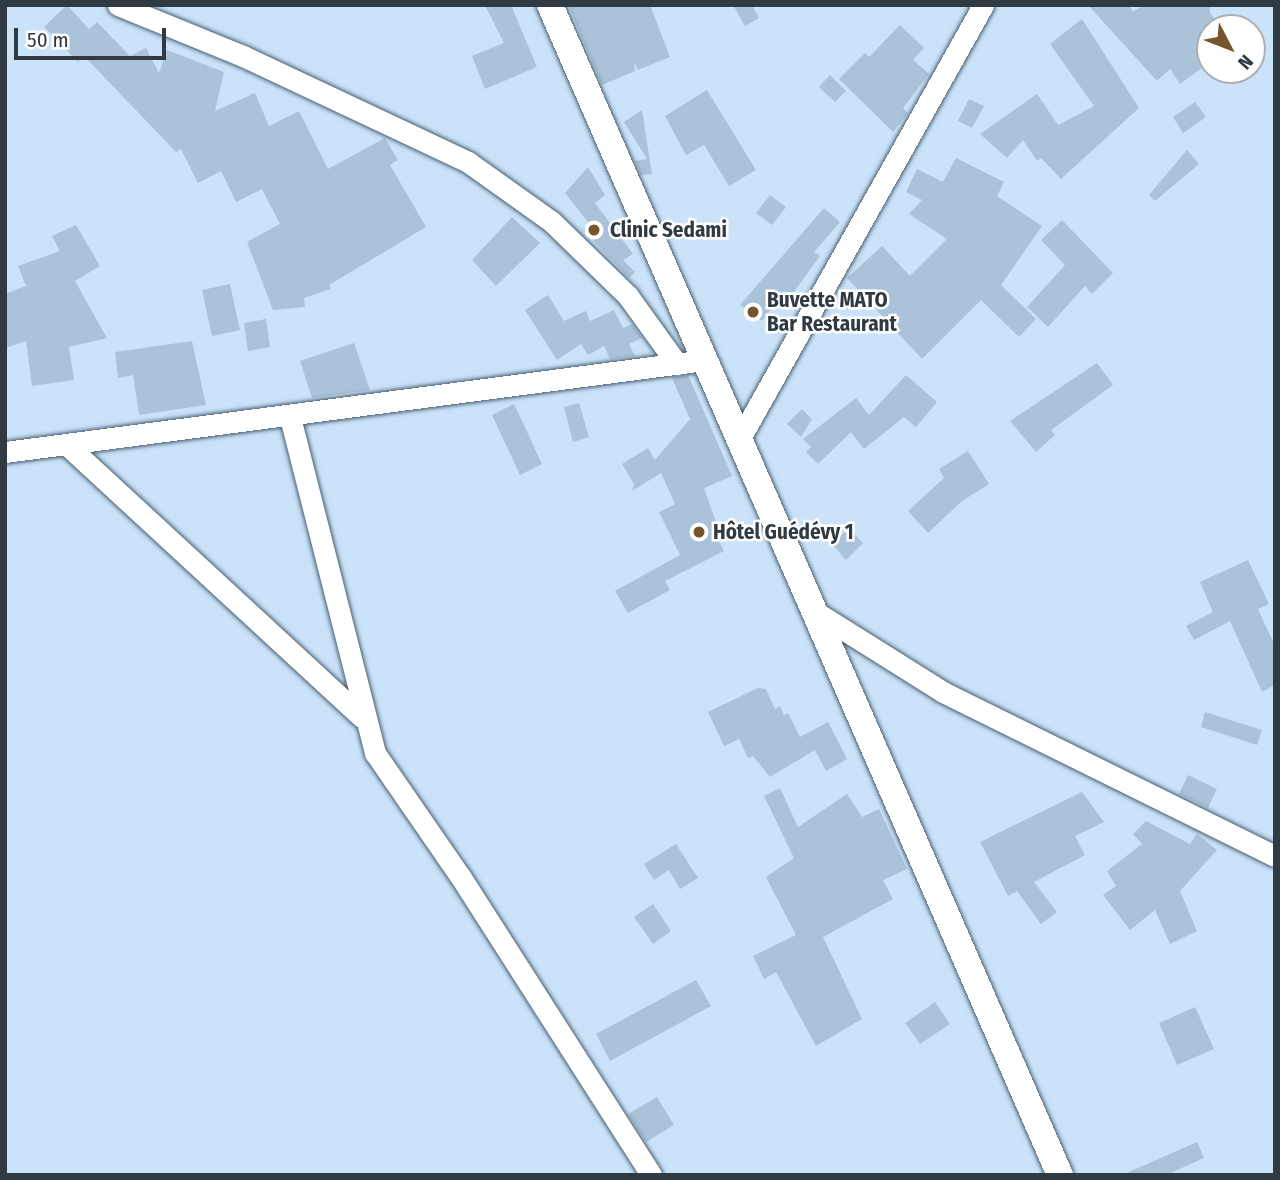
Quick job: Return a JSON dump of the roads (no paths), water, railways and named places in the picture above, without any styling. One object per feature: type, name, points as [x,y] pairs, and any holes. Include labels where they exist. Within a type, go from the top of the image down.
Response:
[{"type":"main road","points":[[550,5],[1060,1175]]},
{"type":"street","points":[[118,5],[219,46],[468,162],[512,191],[571,241],[628,296],[677,364]]},
{"type":"street","points":[[739,440],[983,5]]},
{"type":"street","points":[[5,452],[289,417],[705,360]]},
{"type":"street","points":[[289,417],[362,717],[375,753],[460,876],[651,1175]]},
{"type":"street","points":[[67,445],[362,717]]},
{"type":"street","points":[[814,611],[943,692],[1275,856]]},
{"type":"place","name":"Clinic Sedami","points":[[594,230]]},
{"type":"place","name":"Buvette MATO Bar Restaurant","points":[[753,312]]},
{"type":"place","name":"Hôtel Guédévy 1","points":[[699,532]]}]
